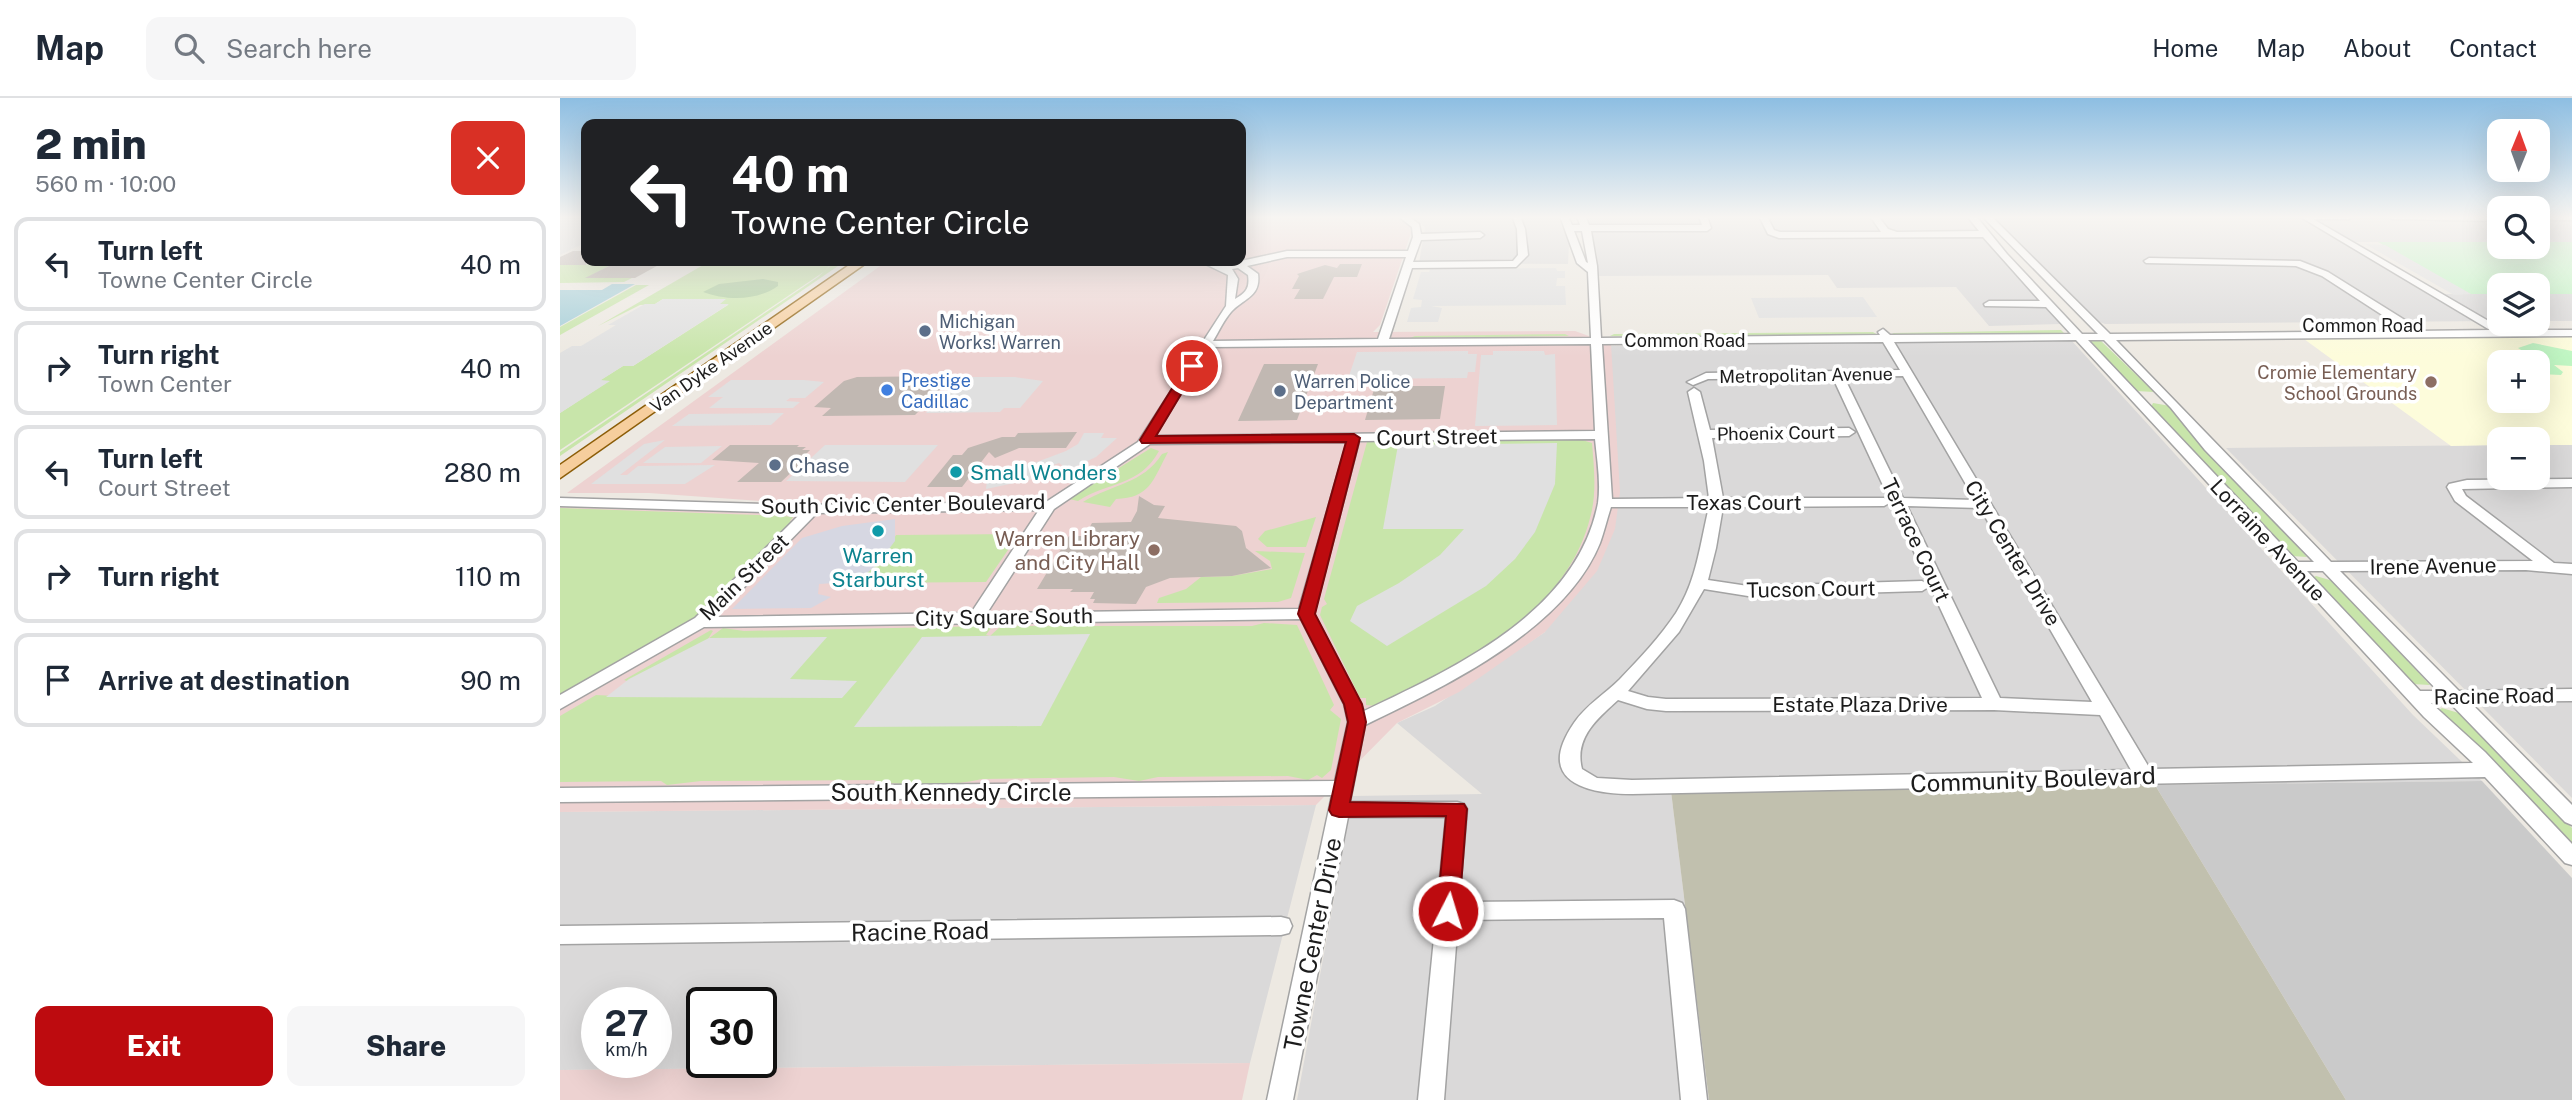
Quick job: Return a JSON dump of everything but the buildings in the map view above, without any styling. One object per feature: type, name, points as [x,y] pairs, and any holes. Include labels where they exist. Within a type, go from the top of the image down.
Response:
[{"type":"main road","name":"Van Dyke Avenue","points":[[560,473],[856,266]]},
{"type":"street","points":[[1385,338],[1408,265],[1517,263]]},
{"type":"street","points":[[1582,263],[1591,270]]},
{"type":"street","points":[[1354,438],[1307,614],[1353,704],[1357,722],[1457,670],[1518,630],[1555,597],[1581,563],[1601,525],[1605,503],[1606,465],[1601,435],[1592,263]]},
{"type":"street","name":"Lorraine Avenue","points":[[2010,263],[2415,697],[2490,770],[2572,857]]},
{"type":"street","name":"Lorraine Avenue","points":[[2036,263],[2572,817]]},
{"type":"street","points":[[2279,263],[2297,263],[2325,274],[2408,329]]},
{"type":"street","points":[[2383,263],[2487,324]]},
{"type":"street","points":[[1218,266],[1224,268],[1234,279],[1229,298],[1231,305]]},
{"type":"street","points":[[1224,268],[1229,266]]},
{"type":"street","name":"South Civic Center Boulevard","points":[[560,502],[814,508],[1049,506],[1137,450],[1147,440],[1231,305],[1247,299],[1255,283],[1253,274],[1243,266]]},
{"type":"street","points":[[1989,304],[2048,304]]},
{"type":"street","name":"Common Road","points":[[1208,340],[2074,332],[2163,336],[2487,324]]},
{"type":"street","name":"Common Road","points":[[2550,324],[2572,324]]},
{"type":"street","points":[[2153,327],[2163,336]]},
{"type":"street","name":"Common Road","points":[[2103,332],[2153,327],[2487,332]]},
{"type":"street","name":"Common Road","points":[[2550,333],[2572,333]]},
{"type":"street","name":"City Center Drive","points":[[1884,334],[2144,775]]},
{"type":"street","name":"Metropolitan Avenue","points":[[1703,434],[1693,387],[1706,376],[1907,373]]},
{"type":"street","name":"Terrace Court","points":[[1838,376],[1891,502],[1994,704]]},
{"type":"street","name":"Phoenix Court","points":[[1703,434],[1849,432]]},
{"type":"street","points":[[1616,693],[1660,646],[1702,584],[1708,564],[1716,503],[1703,434]]},
{"type":"street","name":"Court Street","points":[[1147,440],[1601,435]]},
{"type":"street","points":[[2550,567],[2460,498],[2454,487],[2468,484],[2572,483]]},
{"type":"street","name":"Texas Court","points":[[1605,503],[1983,504]]},
{"type":"street","points":[[976,618],[1049,506]]},
{"type":"street","name":"Main Street","points":[[560,703],[701,622],[814,508]]},
{"type":"street","name":"Irene Avenue","points":[[2293,567],[2572,569]]},
{"type":"street","name":"Tucson Court","points":[[1702,584],[1748,591],[1922,586]]},
{"type":"street","name":"City Square South","points":[[701,622],[1307,614]]},
{"type":"street","name":"Estate Plaza Drive","points":[[1616,693],[1647,703],[1665,705],[1994,704],[2105,709]]},
{"type":"street","name":"Community Boulevard","points":[[1616,693],[1585,721],[1576,735],[1571,759],[1578,780],[1588,785],[1632,787],[2018,781],[2144,775],[2490,770]]},
{"type":"street","name":"Racine Road","points":[[2415,697],[2572,695]]},
{"type":"street","name":"Towne Center Drive","points":[[1280,1100],[1357,722]]},
{"type":"street","name":"South Kennedy Circle","points":[[560,795],[1341,799],[1457,809],[1448,911]]},
{"type":"street","points":[[1431,1100],[1448,911],[1674,909],[1693,1100]]},
{"type":"street","name":"Racine Road","points":[[560,934],[1281,926]]},
{"type":"shaded area","points":[[1246,263],[1401,263],[1380,325],[1373,332],[1575,331],[1611,344],[1620,492],[1615,529],[1597,571],[1545,632],[1459,692],[1397,723],[1316,805],[560,812],[560,507],[774,502],[649,493],[567,493],[880,266],[1246,266]]},
{"type":"shaded area","points":[[1419,263],[1568,263],[1568,264]]},
{"type":"shaded area","points":[[1597,263],[2008,263],[2061,324],[1989,326],[1956,287],[1837,288],[1828,275],[1598,276]]},
{"type":"shaded area","points":[[2038,263],[2378,263],[2430,294],[2487,294],[2487,321],[2105,324],[2097,321]]},
{"type":"shaded area","points":[[2398,263],[2416,263],[2471,294],[2454,295]]},
{"type":"shaded area","points":[[1556,268],[1557,271],[1565,271],[1565,278],[1557,278],[1556,286],[1565,286],[1566,305],[1431,306],[1442,308],[1438,322],[1407,322],[1411,308],[1421,307],[1422,300],[1413,299],[1421,272],[1429,272],[1430,269]]},
{"type":"shaded area","points":[[2550,294],[2572,294],[2572,321],[2550,321]]},
{"type":"shaded area","points":[[1863,297],[1877,317],[1759,318],[1751,298]]},
{"type":"shaded area","points":[[663,299],[726,299],[720,304],[729,304],[633,366],[623,366],[601,380],[610,381],[560,413],[560,353],[572,346],[581,346],[616,325],[608,325],[645,304],[655,304]]},
{"type":"shaded area","name":"Cromie Elementary School Grounds","points":[[2572,337],[2572,445],[2550,445],[2550,427],[2487,427],[2487,445],[2451,446],[2304,339]]},
{"type":"shaded area","points":[[2071,340],[2413,715],[2482,781],[1671,791],[1709,1100],[1297,1100],[1353,796],[1482,794],[1397,723],[1435,706],[1545,632],[1609,346]]},
{"type":"shaded area","points":[[1468,351],[1468,354],[1477,354],[1475,372],[1468,372],[1467,378],[1348,379],[1357,352]]},
{"type":"shaded area","points":[[1493,351],[1544,351],[1545,355],[1555,354],[1557,425],[1475,426],[1481,355],[1493,355]]},
{"type":"shaded area","points":[[961,377],[1015,377],[1043,381],[1020,408],[1004,408],[1000,412],[926,413]]},
{"type":"shaded area","points":[[731,380],[824,382],[805,398],[790,398],[786,401],[800,402],[793,408],[709,408],[723,397],[708,397]]},
{"type":"shaded area","points":[[784,413],[771,425],[672,426],[689,414]]},
{"type":"shaded area","points":[[1084,433],[1104,433],[1101,438],[1117,438],[1096,457],[1068,470],[1059,463],[1053,465],[1061,473],[986,489],[987,480],[974,481],[979,472],[1029,465],[1066,451],[1078,444]]},
{"type":"shaded area","points":[[665,440],[620,475],[627,475],[638,466],[715,465],[685,484],[591,484],[644,444]]},
{"type":"shaded area","points":[[1557,443],[1555,484],[1535,532],[1515,559],[1486,586],[1387,646],[1350,621],[1357,606],[1399,583],[1440,555],[1464,529],[1383,529],[1398,445]]},
{"type":"shaded area","points":[[825,445],[938,445],[905,482],[786,481]]},
{"type":"shaded area","points":[[2487,445],[2487,490],[2550,490],[2550,445],[2572,445],[2572,798],[2226,448]]},
{"type":"shaded area","points":[[722,446],[701,463],[643,463],[665,447]]},
{"type":"shaded area","points":[[895,519],[895,541],[876,566],[847,588],[835,583],[819,584],[818,594],[831,597],[811,608],[732,609],[802,538],[842,526]]},
{"type":"shaded area","points":[[1090,634],[1041,726],[854,727],[922,637]]},
{"type":"shaded area","points":[[827,637],[790,679],[857,681],[842,698],[606,697],[629,679],[709,638]]},
{"type":"shaded area","points":[[2482,781],[2572,878],[2572,1100],[2346,1100],[2155,785]]},
{"type":"shaded area","points":[[2155,785],[2346,1100],[1709,1100],[1671,791]]},
{"type":"shaded area","points":[[1316,805],[1250,1063],[777,1068],[777,987],[686,987],[686,1069],[672,1069],[672,987],[581,987],[581,1070],[560,1070],[560,812]]},
{"type":"shaded area","points":[[1250,1063],[1242,1100],[560,1100],[560,1070],[581,1070],[581,1078],[672,1078],[672,1069],[686,1069],[686,1078],[777,1078],[777,1068]]},
{"type":"green space","points":[[2415,263],[2572,263],[2572,294],[2550,294],[2550,273],[2487,273],[2487,294],[2470,294]]},
{"type":"green space","points":[[560,265],[608,266],[587,278],[632,278],[624,282],[560,283]]},
{"type":"green space","points":[[701,266],[829,266],[560,450],[560,413],[609,381],[599,381],[623,366],[633,366],[728,305],[663,299],[655,304],[640,305],[598,326]]},
{"type":"green space","points":[[830,266],[838,266],[560,456],[560,452],[818,277]]},
{"type":"green space","points":[[763,279],[778,282],[778,286],[760,295],[740,298],[703,292],[719,284]]},
{"type":"green space","points":[[636,285],[649,285],[560,335],[560,327]]},
{"type":"green space","points":[[2061,330],[2065,334],[1897,336],[1892,333]]},
{"type":"green space","points":[[1873,332],[1878,335],[1610,336],[1614,334]]},
{"type":"green space","points":[[1415,336],[1569,336],[1410,338]]},
{"type":"green space","points":[[2087,340],[2100,340],[2154,392],[2136,391]]},
{"type":"green space","points":[[2533,343],[2572,351],[2572,366],[2554,365],[2563,372],[2561,375],[2550,375],[2550,350],[2518,348]]},
{"type":"green space","points":[[2153,403],[2170,406],[2307,557],[2292,556],[2151,407]]},
{"type":"green space","points":[[1579,439],[1592,443],[1594,500],[1578,551],[1559,581],[1536,607],[1510,630],[1481,650],[1389,702],[1379,702],[1376,706],[1366,705],[1366,698],[1360,698],[1320,615],[1322,607],[1327,604],[1324,599],[1367,442]]},
{"type":"green space","points":[[1151,448],[1159,451],[1151,463],[1133,477],[1078,501],[1069,499]]},
{"type":"green space","points":[[1168,452],[1154,479],[1143,491],[1127,498],[1116,499],[1110,507],[1083,502],[1136,478],[1146,472],[1162,454]]},
{"type":"green space","points":[[560,508],[783,516],[793,517],[790,521],[793,522],[691,621],[560,695]]},
{"type":"green space","points":[[1316,517],[1306,547],[1267,547],[1258,539],[1265,531]]},
{"type":"green space","points":[[1019,534],[986,582],[856,583],[885,556],[896,535]]},
{"type":"green space","points":[[1255,551],[1305,553],[1291,598],[1278,602],[1157,603],[1159,598],[1186,589],[1201,577],[1232,576],[1272,569],[1270,561]]},
{"type":"green space","points":[[2316,576],[2333,581],[2430,685],[2412,684],[2312,578]]},
{"type":"green space","points":[[1264,623],[1297,625],[1334,705],[1330,710],[1341,719],[1331,770],[1322,778],[1317,775],[1308,780],[1288,776],[1158,777],[1139,781],[1114,777],[982,779],[927,785],[873,780],[701,781],[667,785],[661,781],[560,782],[560,716],[596,695],[616,696],[637,684],[624,680],[711,630],[713,631],[708,639],[723,628],[744,631],[989,626],[991,628],[986,635],[990,636],[1001,626],[1252,626]]},
{"type":"green space","points":[[2442,708],[2462,714],[2572,828],[2572,847],[2437,711]]},
{"type":"water","points":[[612,284],[635,284],[560,326],[560,290],[602,290]]},
{"type":"place","name":"Michigan Works! Warren","points":[[925,331]]},
{"type":"place","name":"Cromie Elementary School Grounds","points":[[2431,382]]},
{"type":"place","name":"Prestige Cadillac","points":[[887,390]]},
{"type":"place","name":"Warren Police Department","points":[[1280,391]]},
{"type":"place","name":"Chase","points":[[775,465]]},
{"type":"place","name":"Small Wonders","points":[[956,472]]},
{"type":"place","name":"Warren Starburst","points":[[878,531]]},
{"type":"place","name":"Warren Library and City Hall","points":[[1154,550]]},
{"type":"route","points":[[1192,366],[1147,440],[1354,438],[1307,614],[1353,704],[1357,722],[1339,810],[1457,809],[1448,911]]}]
